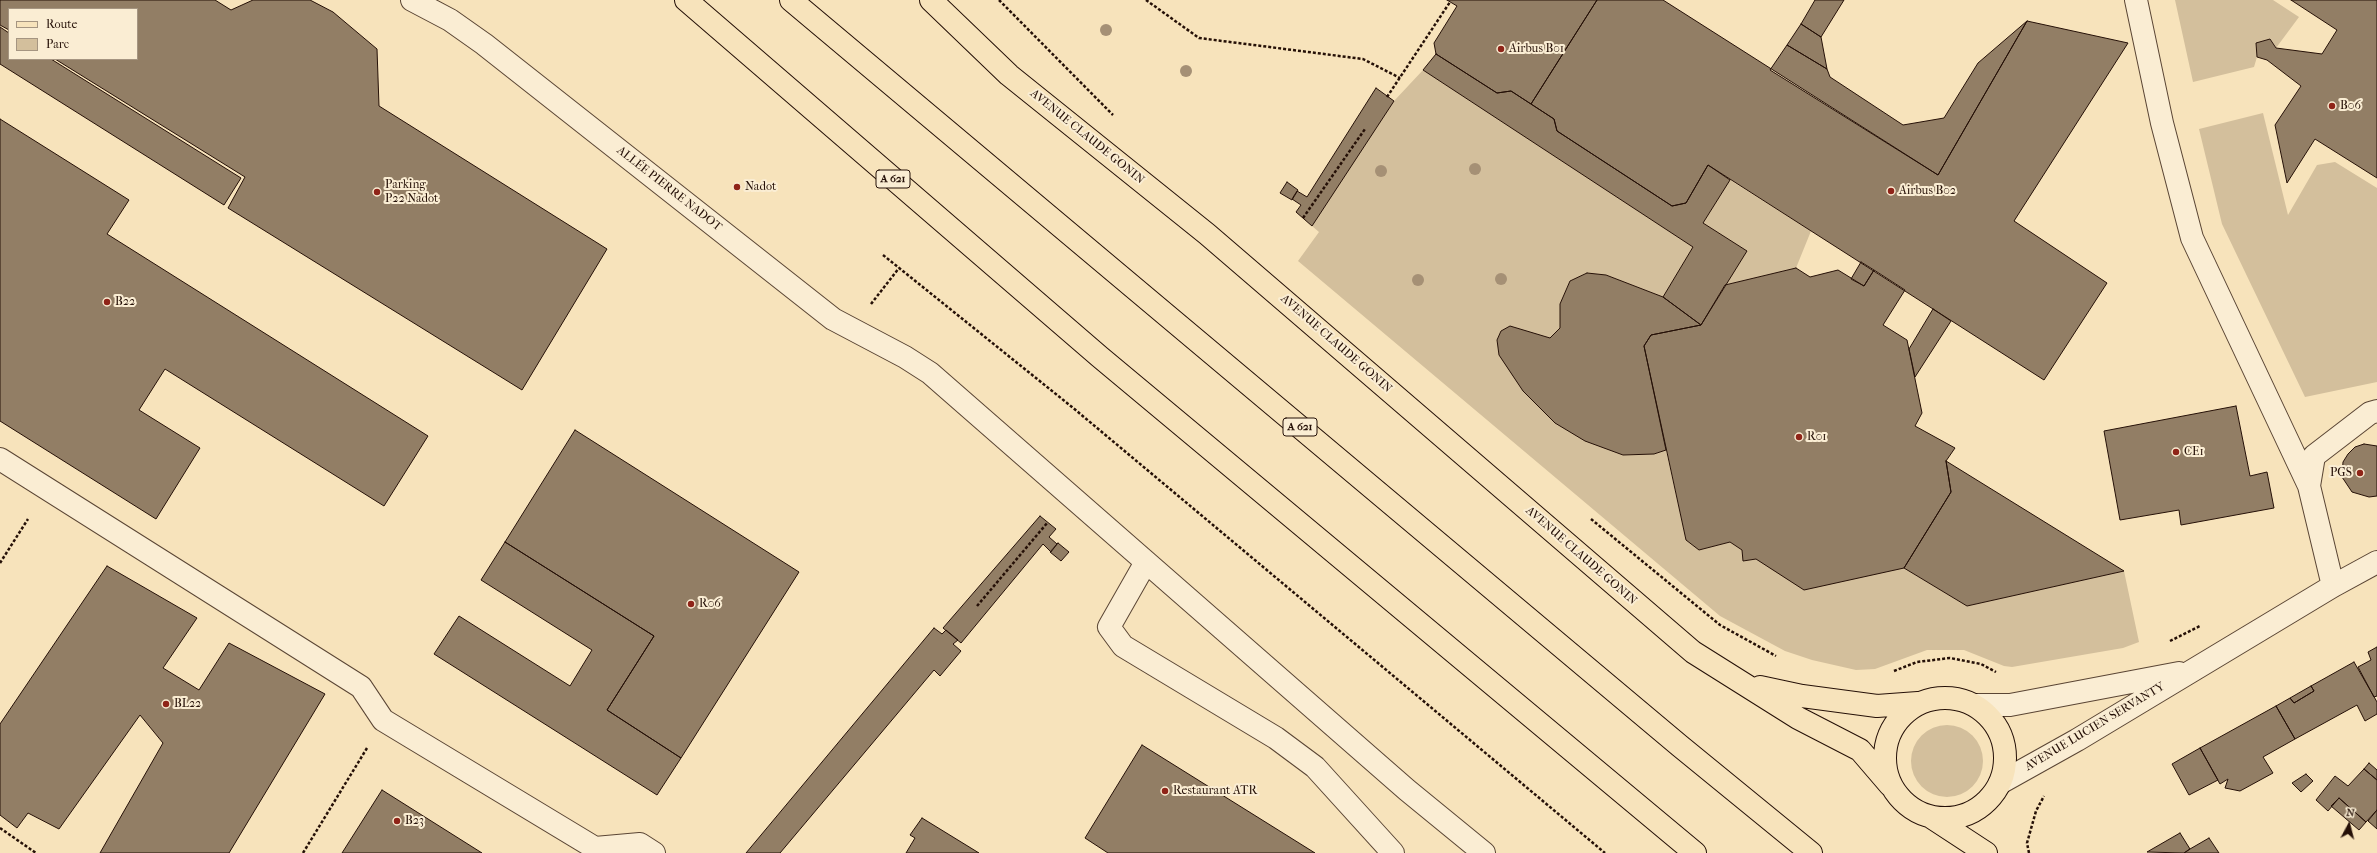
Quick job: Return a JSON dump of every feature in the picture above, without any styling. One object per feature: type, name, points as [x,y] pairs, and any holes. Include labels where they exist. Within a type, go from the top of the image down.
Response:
[{"type":"main road","name":"A 621","points":[[686,0],[1106,362],[1695,853]]},
{"type":"main road","name":"A 621","points":[[791,0],[1680,746],[1811,853]]},
{"type":"main road","name":"AVENUE CLAUDE GONIN","points":[[930,0],[1010,75],[1207,234],[1693,652],[1745,683],[1798,718],[1860,750],[1890,785]]},
{"type":"main road","name":"AVENUE CLAUDE GONIN","points":[[1745,683],[1802,696],[1877,706],[1918,703]]},
{"type":"main road","points":[[1930,817],[1952,818],[1972,812],[1993,795],[2000,783],[2006,761],[2003,739],[1992,720],[1975,705],[1947,697],[1918,703],[1903,714],[1891,729],[1885,747],[1884,766],[1890,785],[1897,796],[1907,805],[1930,817],[1986,853]]},
{"type":"street","name":"ALLÉE PIERRE NADOT","points":[[412,0],[450,20],[484,44],[833,319],[852,328],[930,373],[1407,790],[1484,853]]},
{"type":"street","points":[[2136,0],[2162,123],[2192,238],[2309,486],[2333,586]]},
{"type":"street","points":[[2309,486],[2314,456],[2370,413],[2377,411]]},
{"type":"street","points":[[0,459],[361,687],[383,720],[595,848],[640,844],[654,853]]},
{"type":"street","points":[[1146,562],[1109,627],[1123,646],[1282,742],[1314,767],[1393,853]]},
{"type":"street","name":"AVENUE LUCIEN SERVANTY","points":[[2000,783],[2077,740],[2333,586],[2377,562]]},
{"type":"street","name":"AVENUE LUCIEN SERVANTY","points":[[1975,705],[2010,705],[2190,671]]},
{"type":"path","points":[[1146,0],[1199,38],[1363,60],[1400,78]]},
{"type":"path","points":[[1387,97],[1450,2]]},
{"type":"path","points":[[1303,218],[1365,130]]},
{"type":"path","points":[[884,255],[1078,412],[1605,853]]},
{"type":"path","points":[[852,328],[899,268]]},
{"type":"path","points":[[0,563],[28,519]]},
{"type":"path","points":[[977,606],[1048,522]]},
{"type":"path","points":[[1691,603],[1720,625],[1782,659]]},
{"type":"path","points":[[1889,674],[1917,662],[1950,658],[1981,664],[2003,675]]},
{"type":"path","points":[[303,853],[383,720]]},
{"type":"path","points":[[2029,853],[2027,843],[2036,811],[2047,791]]},
{"type":"path","points":[[0,828],[36,853]]},
{"type":"green space","points":[[2175,0],[2273,0],[2299,17],[2276,48],[2270,39],[2256,43],[2257,57],[2254,67],[2193,82]]},
{"type":"green space","points":[[1423,70],[1693,247],[1663,297],[1606,275],[1587,273],[1570,281],[1560,304],[1560,328],[1550,338],[1520,330],[1501,331],[1497,340],[1499,355],[1623,455],[1654,454],[1666,450],[1686,540],[1699,550],[1730,542],[1742,550],[1744,561],[1756,559],[1904,568],[1967,606],[2124,571],[2139,642],[2123,648],[2012,667],[2004,666],[1964,650],[1927,650],[1875,669],[1856,670],[1812,660],[1785,651],[1720,616],[1298,261],[1319,232],[1312,226],[1328,201],[1394,101]]},
{"type":"green space","points":[[2263,113],[2288,215],[2317,165],[2335,162],[2377,188],[2377,382],[2305,397],[2222,224],[2199,129]]},
{"type":"green space","points":[[1730,180],[1811,231],[1796,268],[1725,285],[1747,251],[1703,223]]},
{"type":"green space","points":[[1947,725],[1967,731],[1977,741],[1983,761],[1977,781],[1967,791],[1947,797],[1927,791],[1917,781],[1911,761],[1917,741],[1927,731]]},
{"type":"building","name":"Parking P22 Nadot","points":[[0,0],[215,0],[231,10],[253,0],[310,0],[333,12],[377,49],[379,106],[607,249],[522,390],[228,208],[245,177],[57,60],[138,60],[138,8],[8,8],[8,29],[0,25]]},
{"type":"building","name":"Airbus B01","points":[[1447,0],[1597,0],[1531,104],[1511,91],[1497,93],[1436,54],[1434,43],[1457,6]]},
{"type":"building","name":"Airbus B02","points":[[1597,0],[1663,0],[1938,175],[2027,21],[2128,43],[2014,221],[2107,283],[2044,380],[1708,165],[1686,203],[1672,206],[1557,131],[1554,119],[1531,104]]},
{"type":"building","points":[[1815,0],[1844,0],[1821,37],[1801,24]]},
{"type":"building","name":"B06","points":[[2291,0],[2377,0],[2377,178],[2315,139],[2287,183],[2275,125],[2301,86],[2267,60],[2257,57],[2256,43],[2270,39],[2276,48],[2322,54],[2337,30]]},
{"type":"building","points":[[2027,21],[1938,175],[1770,70],[1787,45],[1827,69],[1830,77],[1903,125],[1944,118],[1978,63]]},
{"type":"building","points":[[1801,24],[1821,37],[1827,69],[1787,45]]},
{"type":"building","points":[[0,27],[8,32],[8,60],[53,60],[241,178],[224,205],[0,64]]},
{"type":"building","points":[[1436,54],[1497,93],[1511,91],[1554,119],[1557,131],[1672,206],[1686,203],[1708,165],[1730,180],[1703,223],[1747,251],[1701,325],[1663,297],[1693,247],[1423,70]]},
{"type":"building","points":[[1376,88],[1394,101],[1312,226],[1296,212],[1301,205],[1292,199],[1297,191],[1307,197]]},
{"type":"building","name":"B22","points":[[0,119],[129,200],[107,234],[428,436],[384,506],[165,369],[139,410],[200,448],[156,519],[0,421]]},
{"type":"building","points":[[1287,182],[1298,190],[1292,200],[1280,193]]},
{"type":"building","points":[[1861,262],[1874,270],[1864,286],[1851,279]]},
{"type":"building","name":"R01","points":[[1796,268],[1810,277],[1838,270],[1864,286],[1874,270],[1905,290],[1883,325],[1907,340],[1922,413],[1915,426],[1955,448],[1946,461],[1951,492],[1904,568],[1804,590],[1756,559],[1743,561],[1742,550],[1730,542],[1699,550],[1686,540],[1644,346],[1651,335],[1701,325],[1725,285]]},
{"type":"building","points":[[1587,273],[1606,275],[1663,297],[1701,325],[1651,335],[1644,346],[1666,450],[1654,454],[1623,455],[1585,441],[1555,423],[1523,391],[1499,355],[1497,340],[1501,331],[1510,326],[1550,338],[1560,328],[1560,304],[1570,281]]},
{"type":"building","points":[[1933,309],[1951,321],[1915,377],[1909,349]]},
{"type":"building","name":"CE1","points":[[2236,406],[2250,476],[2267,472],[2274,508],[2181,525],[2179,510],[2120,520],[2104,431]]},
{"type":"building","name":"R06","points":[[575,430],[799,572],[681,758],[607,710],[654,636],[505,542]]},
{"type":"building","name":"PGS","points":[[2364,444],[2377,446],[2377,496],[2369,497],[2352,492],[2342,477],[2343,462],[2348,454],[2355,447]]},
{"type":"building","points":[[1946,461],[2124,571],[1967,606],[1904,568],[1951,492]]},
{"type":"building","points":[[1040,516],[1056,529],[1049,537],[1057,544],[1051,552],[1043,544],[961,643],[943,628]]},
{"type":"building","points":[[505,542],[654,636],[607,710],[681,758],[657,795],[434,654],[459,616],[570,686],[592,650],[481,580]]},
{"type":"building","points":[[1058,543],[1069,552],[1061,561],[1050,552]]},
{"type":"building","name":"BL22","points":[[107,566],[197,618],[163,668],[199,690],[229,643],[325,694],[229,853],[100,853],[163,743],[140,715],[59,829],[28,813],[17,828],[0,815],[0,724]]},
{"type":"building","points":[[934,628],[942,634],[946,630],[958,640],[953,644],[961,651],[940,676],[934,670],[780,853],[746,853]]},
{"type":"building","points":[[2377,647],[2377,696],[2374,697],[2358,667],[2371,660],[2368,652]]},
{"type":"building","points":[[2354,662],[2377,702],[2377,714],[2365,721],[2357,705],[2295,739],[2276,706],[2290,698],[2294,703],[2314,691],[2311,686]]},
{"type":"building","points":[[2311,686],[2314,691],[2294,703],[2290,698]]},
{"type":"building","points":[[2276,706],[2295,739],[2263,757],[2273,773],[2240,791],[2225,788],[2228,779],[2220,784],[2200,748]]},
{"type":"building","name":"Restaurant ATR","points":[[1142,745],[1315,853],[1108,853],[1085,838]]},
{"type":"building","points":[[2200,748],[2218,780],[2189,795],[2172,764]]},
{"type":"building","points":[[2369,763],[2377,770],[2377,780],[2364,769]]},
{"type":"building","points":[[2364,769],[2377,780],[2377,810],[2366,822],[2339,798],[2328,811],[2316,800],[2335,776],[2348,786]]},
{"type":"building","points":[[2306,774],[2313,781],[2301,792],[2292,783]]},
{"type":"building","name":"B23","points":[[382,790],[482,853],[342,853]]},
{"type":"building","points":[[2339,798],[2366,822],[2359,830],[2331,806]]},
{"type":"building","points":[[2377,810],[2377,829],[2368,821]]},
{"type":"building","points":[[922,818],[979,853],[906,853],[915,838],[910,835]]},
{"type":"building","points":[[2180,833],[2190,849],[2184,853],[2147,852]]},
{"type":"building","points":[[2209,838],[2219,853],[2184,853],[2190,849]]},
{"type":"place","name":"Airbus B01","points":[[1501,49]]},
{"type":"place","name":"B06","points":[[2332,106]]},
{"type":"place","name":"Nadot","points":[[737,187]]},
{"type":"place","name":"Airbus B02","points":[[1891,191]]},
{"type":"place","name":"Parking P22 Nadot","points":[[377,192]]},
{"type":"place","name":"B22","points":[[107,302]]},
{"type":"place","name":"R01","points":[[1799,437]]},
{"type":"place","name":"CE1","points":[[2176,452]]},
{"type":"place","name":"PGS","points":[[2360,473]]},
{"type":"place","name":"R06","points":[[691,604]]},
{"type":"place","name":"BL22","points":[[166,704]]},
{"type":"place","name":"Restaurant ATR","points":[[1165,791]]},
{"type":"place","name":"B23","points":[[397,821]]}]
